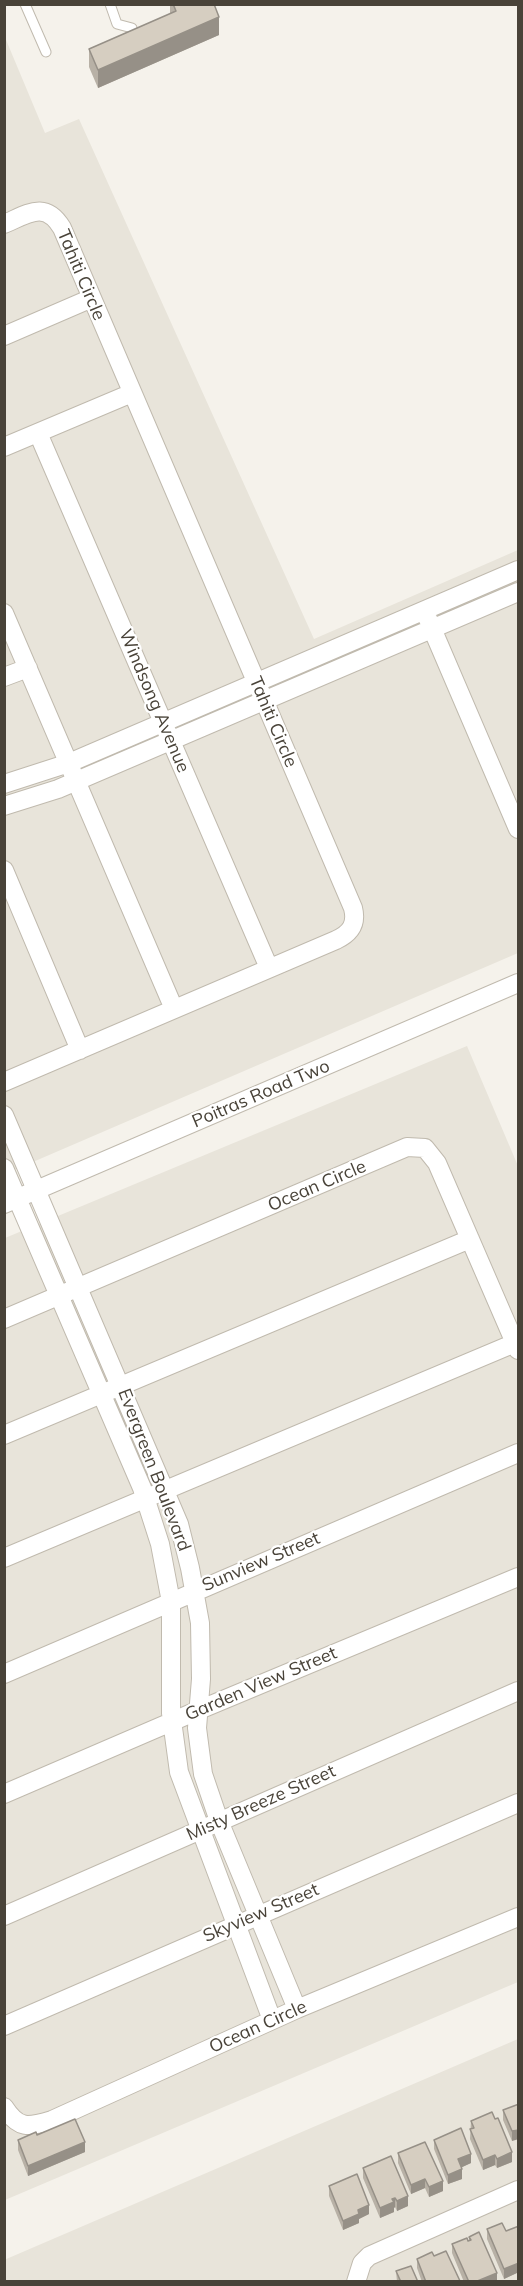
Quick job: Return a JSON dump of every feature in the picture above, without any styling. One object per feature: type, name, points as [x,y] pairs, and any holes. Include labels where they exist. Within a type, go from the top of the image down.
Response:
[{"type":"street","name":"Tahiti Circle","points":[[4,224],[37,211],[54,216],[62,228],[353,908],[355,921],[343,936],[4,1082]]},
{"type":"street","points":[[4,336],[92,298]]},
{"type":"street","points":[[4,447],[132,393]]},
{"type":"street","name":"Windsong Avenue","points":[[38,433],[269,968]]},
{"type":"street","points":[[4,784],[69,763],[518,570]]},
{"type":"street","points":[[4,806],[76,782],[519,592]]},
{"type":"street","points":[[424,610],[519,830]]},
{"type":"street","points":[[4,613],[174,1009]]},
{"type":"street","points":[[4,677],[28,668]]},
{"type":"street","points":[[4,870],[80,1050]]},
{"type":"street","name":"Poitras Road Two","points":[[11,1202],[519,983]]},
{"type":"street","name":"Evergreen Boulevard","points":[[4,1115],[80,1288],[179,1524],[200,1623],[201,1679],[197,1728],[203,1774],[219,1821],[297,2009]]},
{"type":"street","name":"Ocean Circle","points":[[4,1319],[407,1147],[425,1148],[437,1163],[517,1347]]},
{"type":"street","name":"Evergreen Boulevard","points":[[4,1168],[11,1202],[60,1295],[145,1497],[160,1544],[171,1602],[172,1722],[179,1772],[272,2020]]},
{"type":"street","points":[[4,1435],[470,1239]]},
{"type":"street","points":[[4,1558],[145,1497],[517,1347]]},
{"type":"street","name":"Sunview Street","points":[[4,1674],[519,1453]]},
{"type":"street","name":"Garden View Street","points":[[4,1794],[519,1577]]},
{"type":"street","name":"Misty Breeze Street","points":[[4,1916],[519,1691]]},
{"type":"street","name":"Skyview Street","points":[[4,2026],[235,1924],[519,1803]]},
{"type":"street","name":"Ocean Circle","points":[[4,2108],[11,2118],[21,2125],[34,2125],[52,2120],[297,2009],[519,1917]]},
{"type":"street","points":[[356,2282],[362,2263],[369,2256],[519,2190]]},
{"type":"lane","points":[[25,4],[46,52]]},
{"type":"lane","points":[[110,4],[117,24],[132,28]]},
{"type":"shaded area","points":[[4,35],[45,133],[79,119],[314,639],[518,550],[518,953],[5,1174]]},
{"type":"shaded area","points":[[467,1046],[518,1166],[518,1982],[5,2200],[5,1238]]},
{"type":"shaded area","points":[[518,2039],[518,2281],[5,2282],[4,2260]]},
{"type":"building","points":[[173,4],[214,4],[219,17],[98,70],[89,49],[176,11]]},
{"type":"building","points":[[519,2104],[519,2130],[512,2131],[503,2110]]},
{"type":"building","points":[[492,2112],[495,2119],[498,2118],[512,2152],[497,2159],[495,2155],[483,2160],[470,2129],[474,2128],[471,2121]]},
{"type":"building","points":[[75,2119],[85,2142],[28,2166],[18,2140],[36,2132],[37,2135]]},
{"type":"building","points":[[461,2128],[471,2154],[458,2159],[462,2169],[448,2175],[434,2140]]},
{"type":"building","points":[[425,2142],[443,2181],[429,2187],[425,2179],[411,2185],[398,2153]]},
{"type":"building","points":[[391,2156],[408,2196],[397,2201],[395,2198],[392,2199],[394,2202],[380,2208],[363,2168]]},
{"type":"building","points":[[357,2174],[369,2205],[358,2210],[359,2214],[343,2221],[329,2186]]},
{"type":"building","points":[[502,2223],[506,2231],[519,2226],[519,2263],[504,2269],[487,2229]]},
{"type":"building","points":[[479,2232],[497,2273],[475,2282],[469,2282],[452,2244],[467,2238],[468,2241],[471,2240],[469,2237]]},
{"type":"building","points":[[446,2251],[460,2281],[426,2282],[417,2259],[432,2252],[434,2256]]},
{"type":"building","points":[[411,2266],[418,2282],[401,2282],[396,2271]]}]
